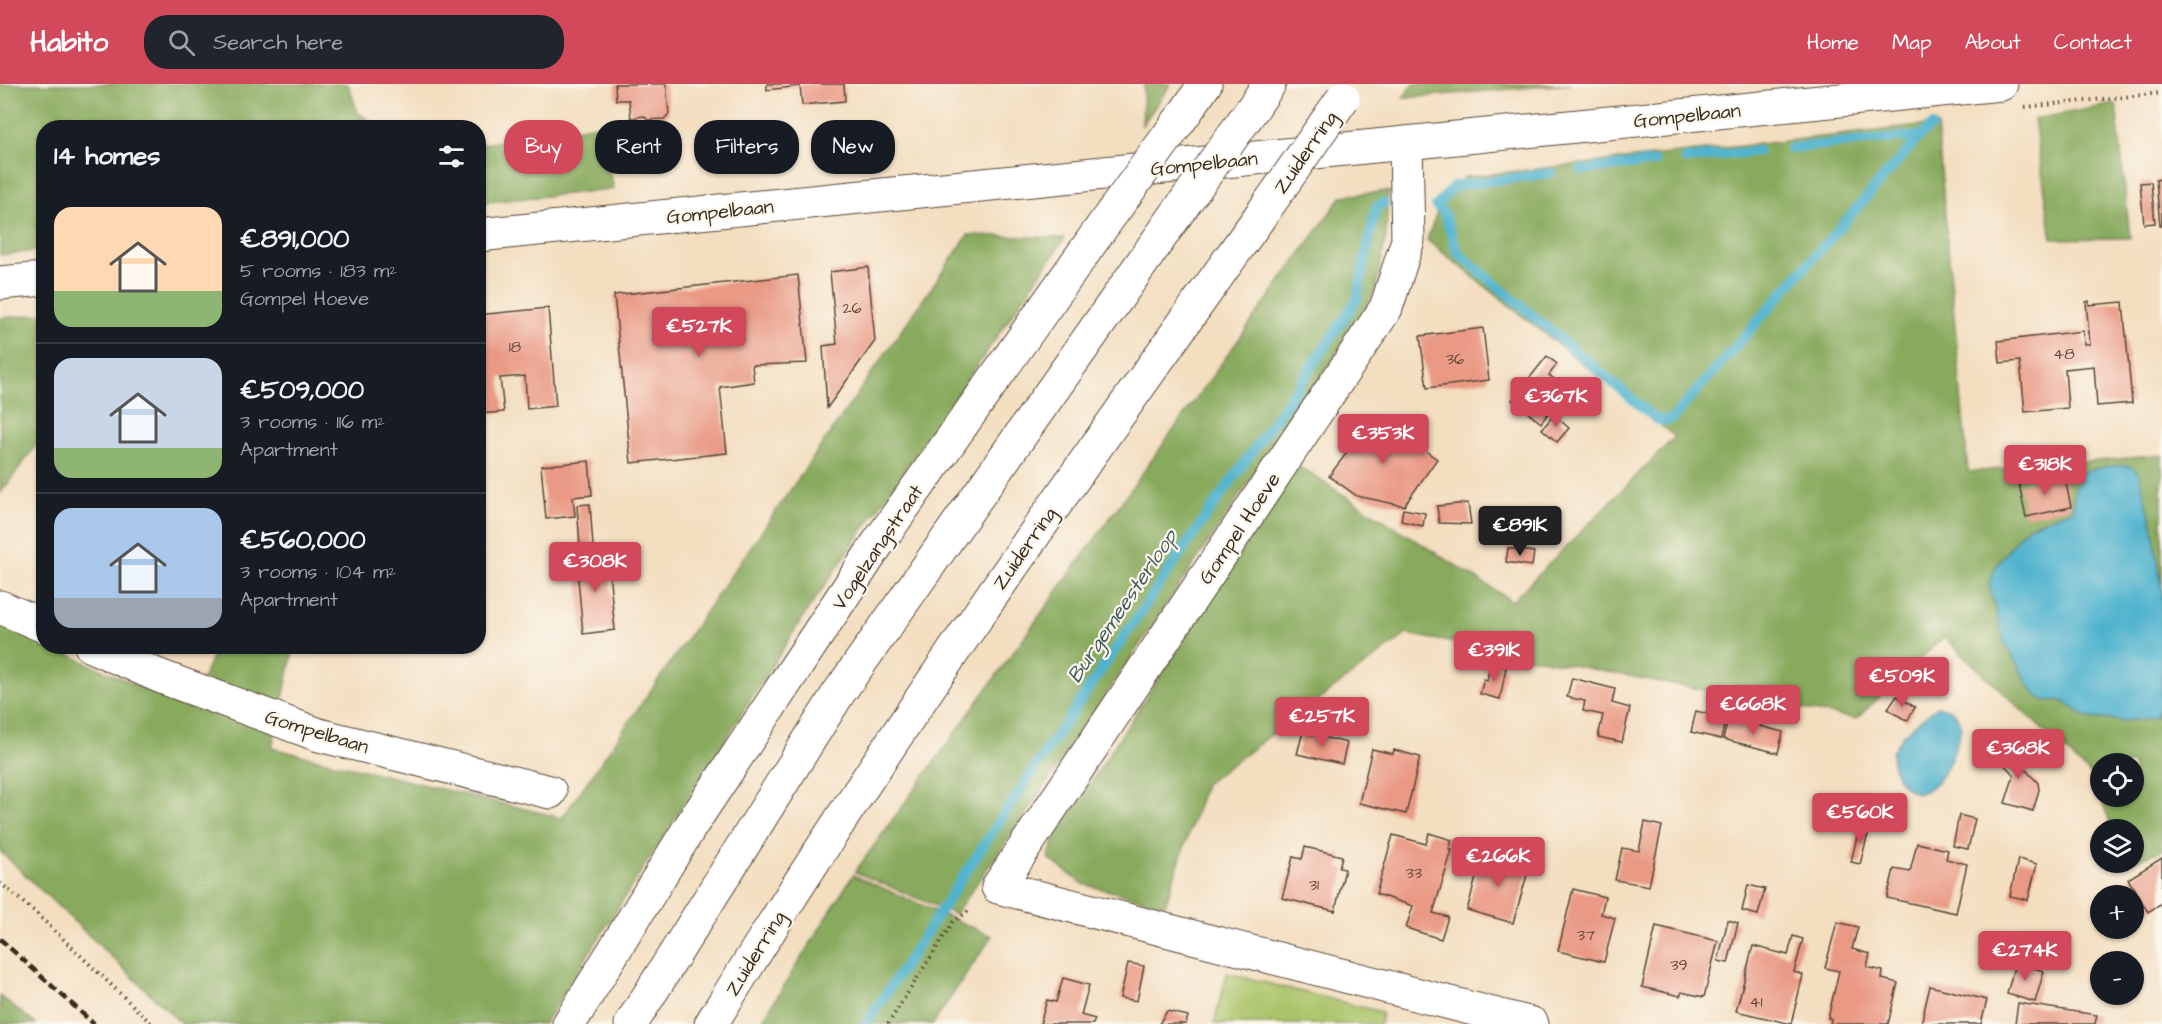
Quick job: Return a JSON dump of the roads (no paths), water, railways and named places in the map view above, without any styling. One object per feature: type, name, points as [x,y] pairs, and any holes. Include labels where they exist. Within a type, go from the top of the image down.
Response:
[{"type":"main road","name":"Vogelzangstraat","points":[[569,1024],[690,827],[878,543],[1205,84]]},
{"type":"main road","name":"Gompelbaan","points":[[486,235],[2001,84]]},
{"type":"main road","name":"Zuiderring","points":[[711,1024],[899,729],[1068,484],[1349,91]]},
{"type":"main road","points":[[631,1024],[838,694],[1261,96]]},
{"type":"main road","name":"Gompel Hoeve","points":[[1406,143],[1408,240],[1386,308],[998,887],[1532,1024]]},
{"type":"main road","points":[[0,283],[36,280]]},
{"type":"main road","points":[[0,607],[36,623]]},
{"type":"main road","name":"Gompelbaan","points":[[109,654],[159,676],[319,735],[550,792]]},
{"type":"water","points":[[2124,465],[2134,468],[2139,474],[2152,523],[2162,590],[2162,701],[2156,717],[2126,721],[2088,718],[2063,701],[2043,700],[2033,692],[2004,642],[1989,585],[1995,568],[2029,526],[2072,510],[2077,474],[2103,467]]},
{"type":"water","points":[[1937,706],[1953,711],[1961,723],[1955,748],[1942,775],[1932,786],[1922,792],[1912,791],[1901,782],[1897,775],[1892,752],[1903,735]]},
{"type":"waterway","name":"Burgemeesterloop","points":[[1790,148],[1920,136],[1932,126]]},
{"type":"waterway","points":[[1551,173],[1454,186],[1436,206],[1444,213],[1458,253],[1656,419],[1665,421],[1673,418],[1920,136]]},
{"type":"waterway","name":"Burgemeesterloop","points":[[1685,159],[1758,151]]},
{"type":"waterway","name":"Burgemeesterloop","points":[[1581,170],[1655,162]]},
{"type":"waterway","name":"Burgemeesterloop","points":[[866,1024],[1034,769],[1357,299],[1376,207],[1384,203]]},
{"type":"railway","points":[[0,939],[94,1024]]}]
